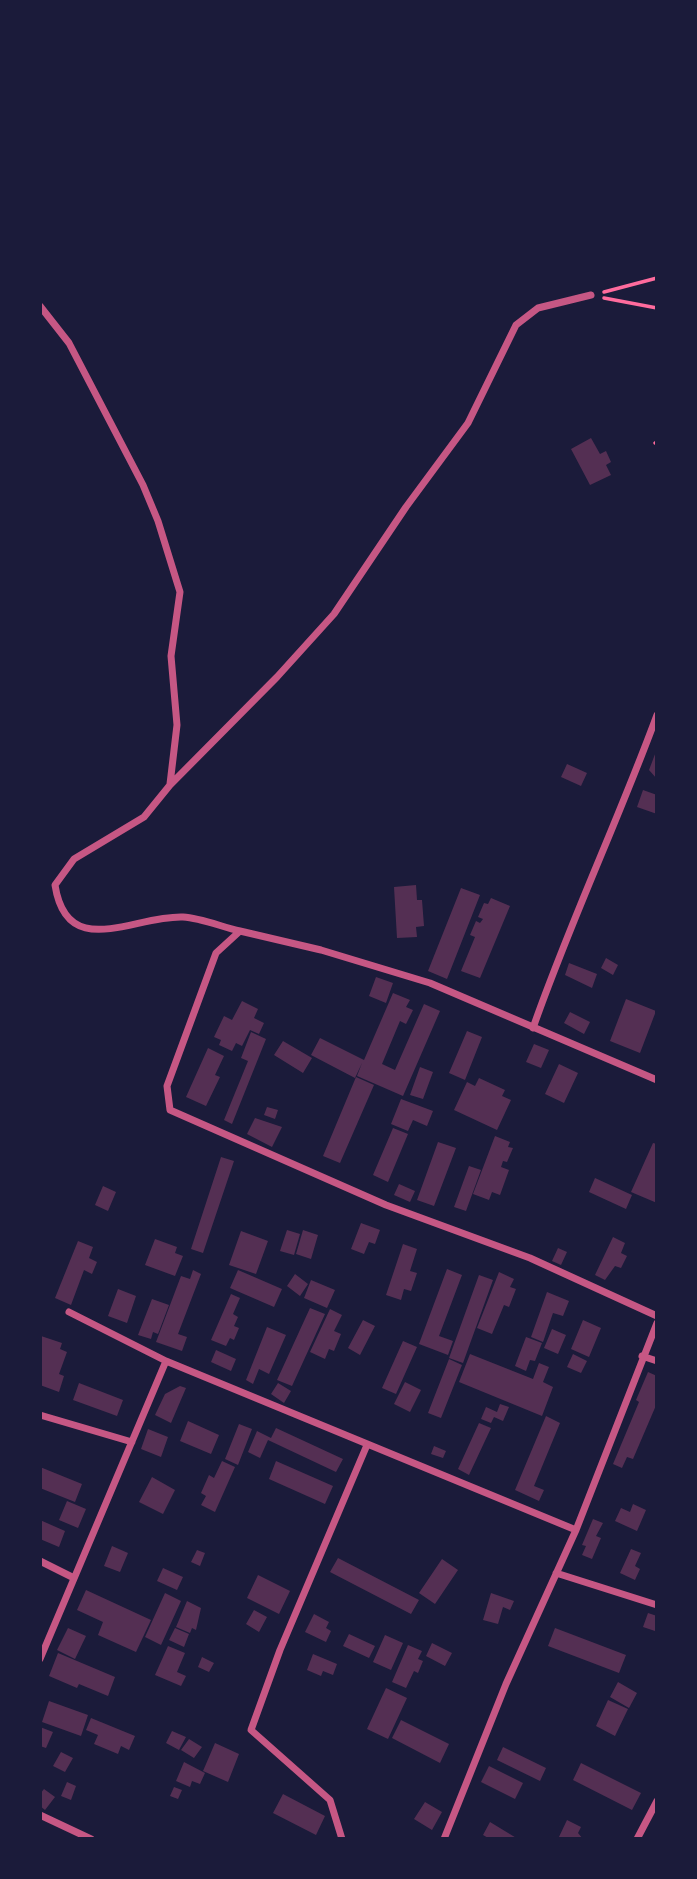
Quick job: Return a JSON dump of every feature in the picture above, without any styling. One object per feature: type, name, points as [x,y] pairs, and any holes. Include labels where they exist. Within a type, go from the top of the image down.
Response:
[{"type":"street","points":[[591,295],[538,308],[516,325],[468,423],[406,507],[334,614],[278,677],[170,785],[145,817],[74,859],[55,885],[59,906],[71,923],[105,931],[183,917],[321,950],[430,983],[657,1080]]},
{"type":"street","points":[[40,306],[69,342],[143,485],[158,521],[180,592],[172,656],[177,725],[170,785]]},
{"type":"street","points":[[533,1028],[557,959],[627,798],[657,715]]},
{"type":"street","points":[[240,931],[216,953],[167,1086],[170,1110],[386,1205],[530,1258],[657,1316]]},
{"type":"street","points":[[69,1312],[166,1360],[576,1530]]},
{"type":"street","points":[[443,1839],[506,1684],[576,1530],[657,1323]]},
{"type":"street","points":[[642,1356],[657,1361]]},
{"type":"street","points":[[40,1659],[166,1360]]},
{"type":"street","points":[[40,1415],[132,1442]]},
{"type":"street","points":[[342,1839],[330,1800],[251,1730],[280,1650],[367,1445]]},
{"type":"street","points":[[40,1562],[74,1578]]},
{"type":"street","points":[[556,1573],[657,1605]]},
{"type":"street","points":[[637,1839],[657,1801]]},
{"type":"street","points":[[40,1815],[91,1839]]},
{"type":"path","points":[[591,295],[657,278]]},
{"type":"path","points":[[591,295],[657,308]]},
{"type":"building","points":[[591,438],[600,454],[606,451],[611,462],[606,465],[611,475],[590,485],[571,449]]},
{"type":"building","points":[[657,749],[657,779],[649,770]]},
{"type":"building","points":[[567,764],[587,773],[581,786],[561,777]]},
{"type":"building","points":[[643,790],[657,795],[657,814],[637,807]]},
{"type":"building","points":[[416,885],[417,900],[422,900],[424,926],[416,927],[417,937],[397,938],[394,887]]},
{"type":"building","points":[[461,888],[480,895],[447,979],[428,971]]},
{"type":"building","points":[[491,898],[510,906],[480,978],[461,971],[475,937],[470,935],[476,921],[480,923],[483,919],[478,917],[484,903],[488,904]]},
{"type":"building","points":[[606,958],[618,965],[613,975],[601,968]]},
{"type":"building","points":[[569,963],[597,974],[592,988],[565,975]]},
{"type":"building","points":[[376,977],[393,983],[386,1003],[369,996]]},
{"type":"building","points":[[393,993],[410,1000],[406,1007],[413,1010],[406,1024],[400,1021],[382,1064],[395,1070],[424,1004],[440,1011],[403,1096],[357,1076],[362,1063],[355,1078],[311,1055],[320,1038],[364,1060]]},
{"type":"building","points":[[626,999],[656,1011],[640,1053],[610,1041]]},
{"type":"building","points":[[242,1001],[258,1009],[254,1018],[264,1023],[259,1034],[250,1030],[242,1046],[236,1043],[232,1051],[219,1045],[221,1040],[214,1037],[224,1016],[232,1020]]},
{"type":"building","points":[[570,1012],[590,1022],[584,1034],[564,1023]]},
{"type":"building","points":[[467,1031],[482,1037],[465,1080],[449,1073]]},
{"type":"building","points":[[251,1032],[266,1039],[232,1124],[224,1120],[248,1061],[241,1058]]},
{"type":"building","points":[[283,1041],[312,1058],[303,1073],[274,1055]]},
{"type":"building","points":[[534,1044],[549,1050],[541,1068],[526,1062]]},
{"type":"building","points":[[208,1048],[224,1056],[215,1075],[220,1077],[206,1106],[186,1097]]},
{"type":"building","points":[[559,1064],[578,1073],[564,1103],[545,1094]]},
{"type":"building","points":[[420,1067],[433,1072],[423,1099],[410,1095]]},
{"type":"building","points":[[356,1077],[374,1085],[340,1163],[323,1156]]},
{"type":"building","points":[[479,1078],[505,1090],[502,1096],[511,1100],[497,1130],[454,1110],[467,1082],[475,1086]]},
{"type":"building","points":[[401,1099],[433,1111],[427,1126],[413,1120],[408,1131],[391,1124]]},
{"type":"building","points":[[267,1107],[278,1110],[275,1119],[264,1115]]},
{"type":"building","points":[[255,1118],[282,1127],[272,1147],[247,1134]]},
{"type":"building","points":[[393,1128],[408,1134],[388,1182],[373,1175]]},
{"type":"building","points":[[495,1136],[510,1142],[508,1147],[513,1148],[507,1162],[503,1161],[501,1167],[509,1170],[500,1195],[492,1192],[489,1200],[473,1194]]},
{"type":"building","points":[[438,1142],[456,1148],[434,1206],[417,1200]]},
{"type":"building","points":[[653,1143],[657,1144],[657,1203],[631,1192]]},
{"type":"building","points":[[221,1157],[234,1161],[203,1253],[191,1249]]},
{"type":"building","points":[[469,1166],[481,1170],[466,1211],[454,1207]]},
{"type":"building","points":[[595,1178],[632,1195],[626,1209],[589,1192]]},
{"type":"building","points":[[399,1184],[415,1191],[410,1202],[394,1195]]},
{"type":"building","points":[[103,1186],[116,1192],[108,1211],[95,1205]]},
{"type":"building","points":[[361,1223],[380,1230],[375,1244],[369,1242],[364,1254],[351,1249]]},
{"type":"building","points":[[287,1230],[300,1234],[294,1255],[280,1251]]},
{"type":"building","points":[[303,1230],[318,1235],[311,1259],[296,1254]]},
{"type":"building","points":[[241,1231],[268,1241],[256,1274],[229,1265]]},
{"type":"building","points":[[613,1237],[625,1243],[621,1253],[627,1256],[621,1268],[615,1266],[605,1280],[595,1275]]},
{"type":"building","points":[[155,1239],[177,1247],[175,1253],[183,1256],[175,1276],[145,1265]]},
{"type":"building","points":[[78,1241],[93,1247],[89,1258],[97,1262],[92,1274],[84,1270],[71,1305],[55,1298]]},
{"type":"building","points":[[403,1244],[417,1249],[410,1271],[417,1273],[411,1291],[404,1289],[401,1300],[386,1295]]},
{"type":"building","points":[[558,1248],[567,1252],[561,1265],[552,1261]]},
{"type":"building","points":[[447,1269],[462,1275],[439,1336],[453,1341],[448,1355],[419,1344]]},
{"type":"building","points":[[193,1270],[201,1274],[178,1334],[187,1337],[182,1351],[156,1342],[181,1276],[190,1279]]},
{"type":"building","points":[[238,1270],[282,1289],[274,1307],[230,1288]]},
{"type":"building","points":[[499,1272],[514,1279],[510,1287],[516,1289],[509,1307],[504,1305],[492,1334],[477,1328]]},
{"type":"building","points":[[295,1274],[308,1284],[300,1296],[287,1286]]},
{"type":"building","points":[[479,1275],[493,1280],[463,1363],[449,1358]]},
{"type":"building","points":[[311,1280],[335,1290],[327,1308],[304,1298]]},
{"type":"building","points":[[118,1289],[136,1296],[127,1323],[108,1316]]},
{"type":"building","points":[[547,1292],[569,1301],[563,1316],[553,1313],[543,1342],[531,1337]]},
{"type":"building","points":[[231,1294],[240,1298],[233,1314],[238,1317],[234,1326],[239,1328],[234,1340],[230,1338],[226,1346],[211,1340]]},
{"type":"building","points":[[152,1299],[169,1305],[158,1334],[153,1332],[151,1339],[138,1335]]},
{"type":"building","points":[[310,1308],[325,1314],[292,1386],[277,1380]]},
{"type":"building","points":[[330,1309],[342,1315],[334,1331],[341,1334],[334,1351],[329,1349],[325,1359],[310,1352]]},
{"type":"building","points":[[363,1320],[375,1326],[360,1355],[348,1348]]},
{"type":"building","points":[[583,1320],[601,1328],[589,1357],[571,1349]]},
{"type":"building","points":[[267,1327],[286,1335],[269,1374],[259,1369],[253,1384],[246,1380]]},
{"type":"building","points":[[552,1329],[566,1335],[558,1354],[544,1348]]},
{"type":"building","points":[[41,1336],[62,1343],[60,1349],[67,1352],[59,1374],[64,1376],[59,1392],[40,1385]]},
{"type":"building","points":[[526,1337],[542,1343],[535,1361],[530,1360],[526,1371],[515,1366]]},
{"type":"building","points":[[403,1341],[417,1347],[396,1394],[382,1388]]},
{"type":"building","points":[[216,1350],[236,1359],[231,1371],[211,1362]]},
{"type":"building","points":[[470,1354],[533,1379],[539,1363],[549,1367],[543,1382],[553,1387],[542,1416],[459,1382]]},
{"type":"building","points":[[573,1354],[587,1361],[581,1373],[567,1367]]},
{"type":"building","points":[[449,1359],[462,1365],[441,1418],[428,1413]]},
{"type":"building","points":[[648,1372],[657,1376],[657,1403],[633,1459],[627,1457],[622,1468],[613,1464],[639,1402],[636,1400]]},
{"type":"building","points":[[405,1382],[421,1390],[410,1412],[394,1404]]},
{"type":"building","points":[[79,1383],[123,1400],[117,1416],[73,1400]]},
{"type":"building","points":[[278,1383],[291,1391],[284,1403],[271,1394]]},
{"type":"building","points":[[180,1386],[186,1388],[171,1423],[155,1415],[165,1394]]},
{"type":"building","points":[[500,1404],[509,1407],[503,1421],[494,1417],[491,1423],[481,1419],[486,1407],[497,1412]]},
{"type":"building","points":[[546,1416],[560,1423],[534,1486],[544,1490],[539,1501],[515,1490]]},
{"type":"building","points":[[188,1421],[219,1435],[211,1454],[180,1441]]},
{"type":"building","points":[[479,1423],[491,1428],[469,1475],[458,1469]]},
{"type":"building","points":[[239,1424],[252,1429],[238,1465],[225,1459]]},
{"type":"building","points":[[276,1428],[343,1459],[336,1472],[268,1440],[260,1458],[248,1452],[257,1431],[271,1438]]},
{"type":"building","points":[[148,1429],[168,1437],[161,1457],[141,1449]]},
{"type":"building","points":[[434,1446],[446,1451],[443,1458],[431,1454]]},
{"type":"building","points":[[222,1461],[235,1467],[215,1512],[201,1505],[206,1496],[201,1493],[209,1475],[214,1478]]},
{"type":"building","points":[[276,1461],[333,1486],[325,1504],[269,1479]]},
{"type":"building","points":[[40,1467],[82,1484],[75,1502],[40,1488]]},
{"type":"building","points":[[152,1477],[175,1490],[163,1514],[139,1502]]},
{"type":"building","points":[[67,1501],[86,1509],[78,1528],[59,1520]]},
{"type":"building","points":[[633,1504],[646,1510],[637,1531],[615,1521],[621,1508],[630,1512]]},
{"type":"building","points":[[593,1519],[603,1523],[596,1536],[601,1538],[592,1559],[582,1555],[586,1546],[582,1545]]},
{"type":"building","points":[[40,1520],[65,1531],[59,1547],[40,1539]]},
{"type":"building","points":[[112,1546],[128,1553],[120,1572],[104,1566]]},
{"type":"building","points":[[631,1549],[641,1553],[635,1566],[640,1569],[635,1580],[620,1573]]},
{"type":"building","points":[[197,1550],[205,1553],[200,1566],[191,1562]]},
{"type":"building","points":[[338,1558],[419,1600],[411,1614],[330,1572]]},
{"type":"building","points":[[442,1559],[458,1570],[435,1604],[419,1593]]},
{"type":"building","points":[[163,1568],[183,1577],[177,1590],[157,1581]]},
{"type":"building","points":[[258,1575],[290,1591],[279,1614],[247,1598]]},
{"type":"building","points":[[86,1590],[151,1620],[136,1652],[98,1635],[103,1622],[77,1610]]},
{"type":"building","points":[[165,1593],[181,1601],[161,1645],[145,1637]]},
{"type":"building","points":[[491,1593],[514,1601],[510,1610],[503,1607],[498,1624],[483,1620]]},
{"type":"building","points":[[187,1601],[201,1608],[196,1630],[192,1628],[190,1633],[176,1627]]},
{"type":"building","points":[[254,1610],[267,1617],[259,1632],[246,1624]]},
{"type":"building","points":[[648,1613],[657,1616],[655,1631],[643,1627]]},
{"type":"building","points":[[314,1614],[329,1622],[326,1628],[331,1631],[326,1642],[305,1632]]},
{"type":"building","points":[[68,1628],[86,1636],[75,1659],[57,1650]]},
{"type":"building","points":[[175,1628],[189,1634],[184,1647],[169,1640]]},
{"type":"building","points":[[555,1628],[626,1655],[619,1673],[548,1646]]},
{"type":"building","points":[[349,1634],[375,1646],[369,1658],[343,1646]]},
{"type":"building","points":[[385,1635],[403,1643],[391,1670],[373,1662]]},
{"type":"building","points":[[432,1643],[452,1653],[445,1666],[426,1656]]},
{"type":"building","points":[[408,1645],[422,1651],[418,1659],[423,1661],[418,1673],[414,1671],[406,1688],[392,1682]]},
{"type":"building","points":[[168,1646],[185,1653],[177,1672],[186,1676],[181,1686],[155,1675]]},
{"type":"building","points":[[58,1653],[115,1677],[108,1696],[79,1684],[77,1688],[49,1676]]},
{"type":"building","points":[[313,1654],[337,1664],[333,1675],[323,1671],[321,1676],[307,1670]]},
{"type":"building","points":[[202,1657],[214,1663],[209,1672],[198,1667]]},
{"type":"building","points":[[618,1682],[637,1693],[629,1708],[610,1697]]},
{"type":"building","points":[[386,1688],[407,1698],[388,1739],[367,1729]]},
{"type":"building","points":[[608,1700],[628,1709],[615,1736],[596,1726]]},
{"type":"building","points":[[49,1701],[88,1715],[81,1736],[42,1722]]},
{"type":"building","points":[[91,1718],[135,1736],[129,1750],[121,1746],[118,1754],[94,1744],[98,1735],[86,1730]]},
{"type":"building","points":[[401,1720],[449,1744],[440,1763],[392,1738]]},
{"type":"building","points":[[40,1727],[53,1732],[46,1748],[40,1746]]},
{"type":"building","points":[[172,1731],[186,1737],[179,1750],[166,1743]]},
{"type":"building","points":[[189,1739],[202,1747],[194,1758],[181,1750]]},
{"type":"building","points":[[215,1743],[239,1754],[228,1782],[203,1771]]},
{"type":"building","points":[[503,1747],[546,1768],[540,1781],[497,1760]]},
{"type":"building","points":[[61,1752],[73,1758],[65,1772],[53,1766]]},
{"type":"building","points":[[184,1762],[205,1773],[200,1784],[192,1781],[190,1787],[176,1781]]},
{"type":"building","points":[[581,1763],[641,1793],[632,1810],[573,1780]]},
{"type":"building","points":[[489,1766],[523,1783],[515,1799],[481,1782]]},
{"type":"building","points":[[67,1782],[76,1786],[71,1800],[61,1796]]},
{"type":"building","points":[[174,1787],[182,1790],[178,1799],[170,1796]]},
{"type":"building","points":[[44,1789],[55,1797],[45,1810],[40,1806],[40,1794]]},
{"type":"building","points":[[283,1794],[325,1816],[316,1835],[273,1813]]},
{"type":"building","points":[[425,1802],[442,1812],[432,1830],[414,1819]]},
{"type":"building","points":[[567,1820],[581,1827],[578,1833],[583,1839],[558,1839]]},
{"type":"building","points":[[490,1822],[518,1839],[490,1839],[483,1835]]}]
